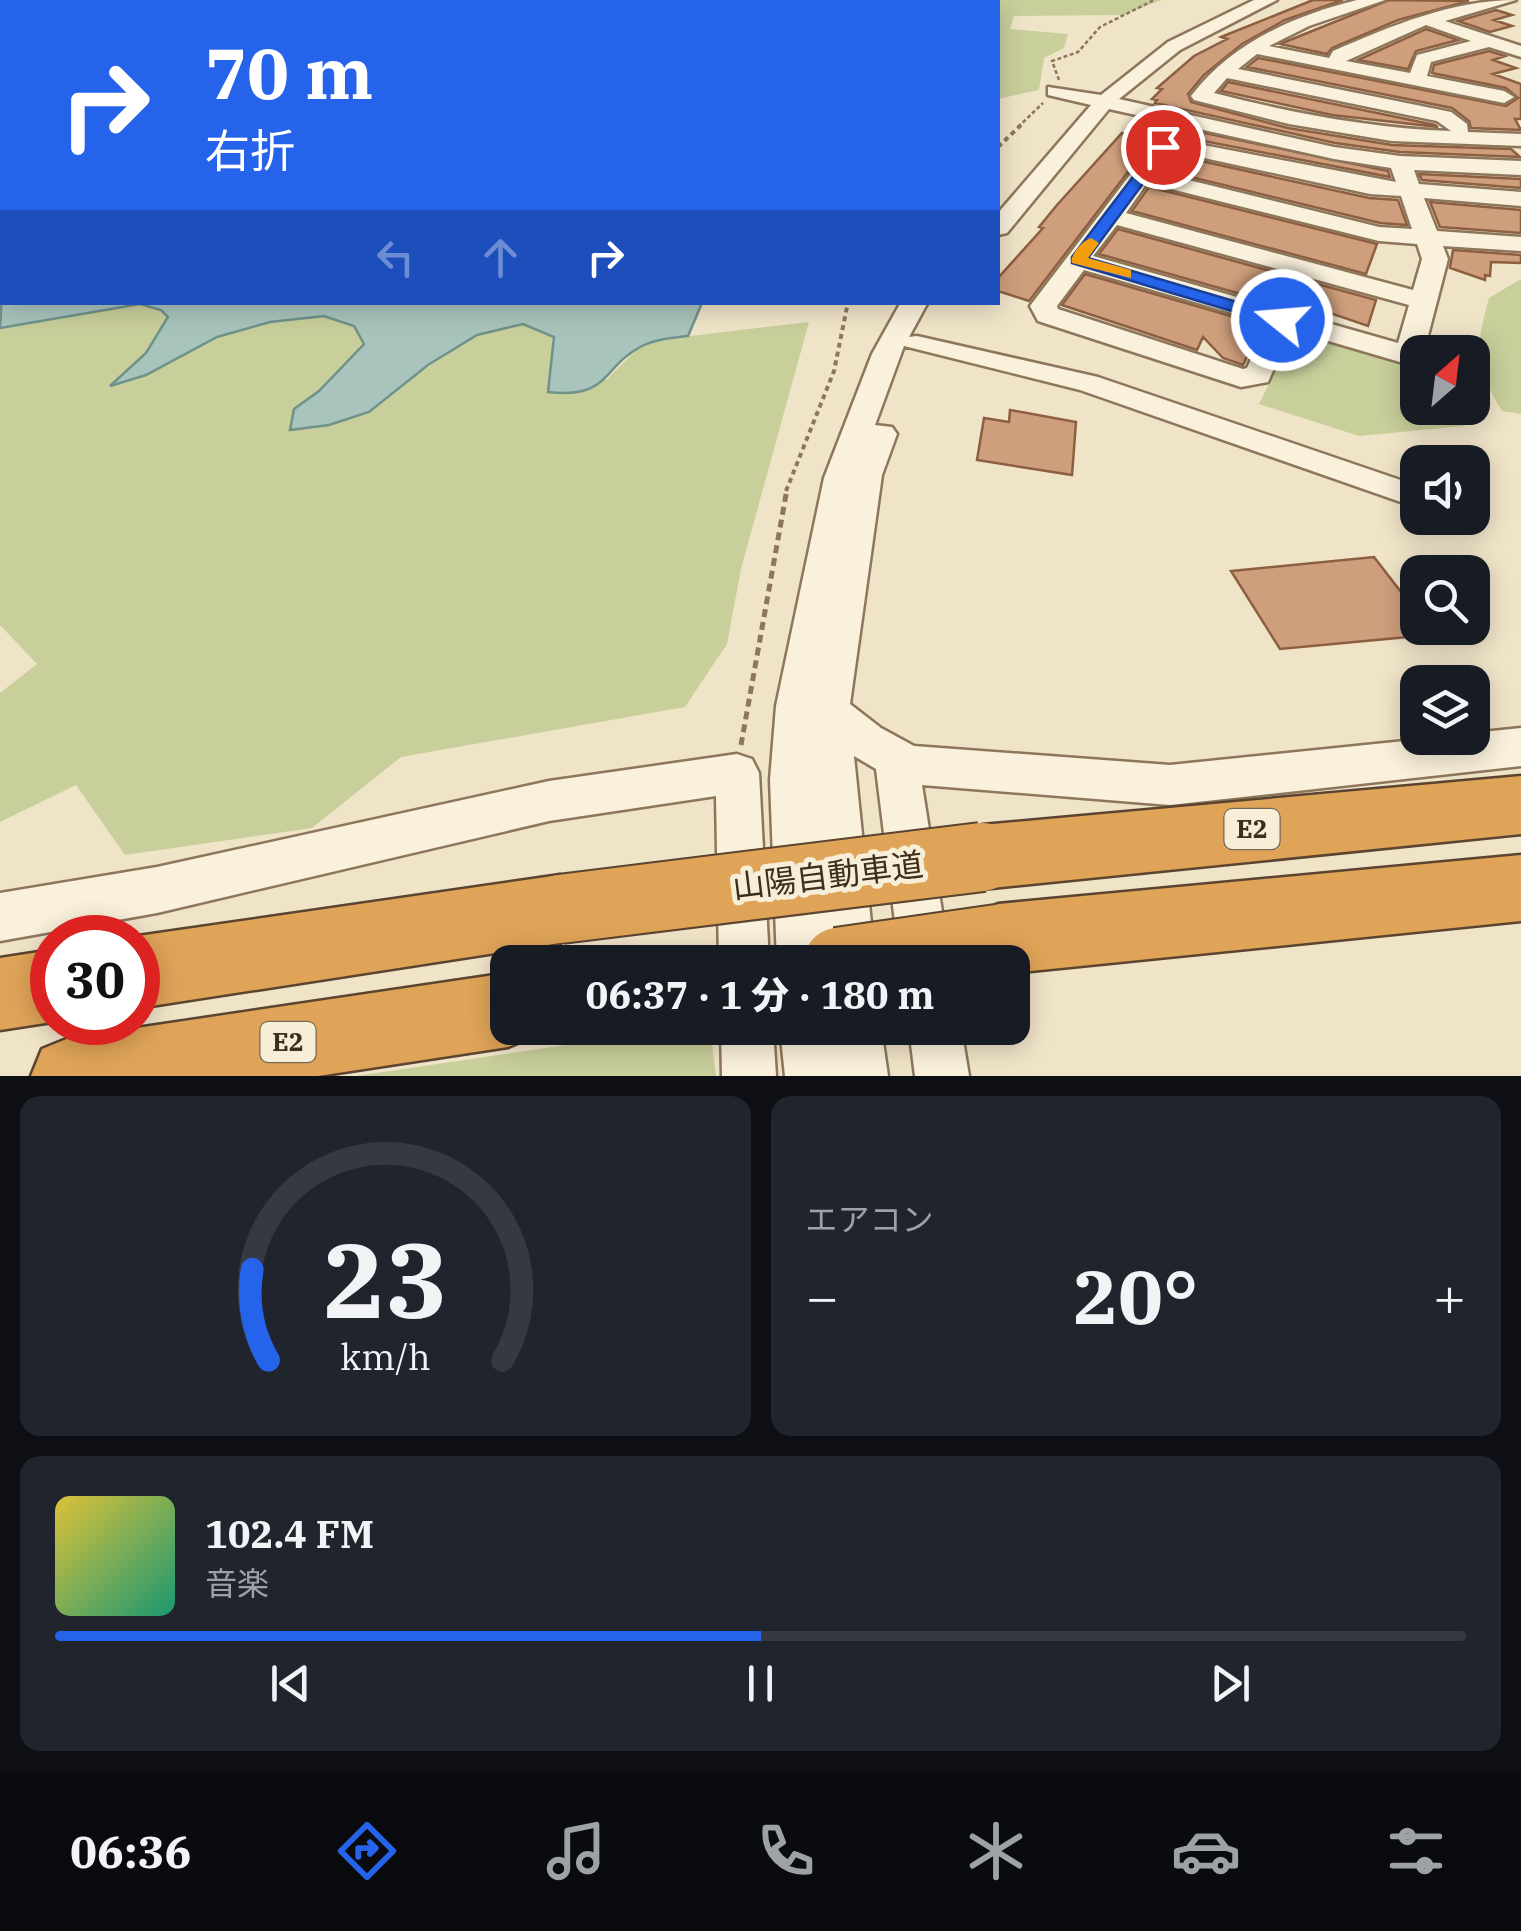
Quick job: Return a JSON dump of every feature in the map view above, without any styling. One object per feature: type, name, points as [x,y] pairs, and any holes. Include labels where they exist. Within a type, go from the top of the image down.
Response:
[{"type":"highway","name":"山陽自動車道","points":[[160,969],[560,909],[982,857],[1521,805]]},
{"type":"highway","points":[[962,945],[1521,888]]},
{"type":"highway","points":[[0,994],[30,989]]},
{"type":"highway","name":"E2","points":[[70,1076],[490,1013]]},
{"type":"street","points":[[1000,225],[1121,67],[1165,38],[1246,0]]},
{"type":"street","points":[[1000,197],[1098,100],[1141,68],[1189,36],[1268,0]]},
{"type":"street","points":[[1521,52],[1375,0],[1296,25],[1251,48],[1220,72],[1202,96],[1209,101],[1372,132],[1521,140]]},
{"type":"street","points":[[1336,64],[1339,55],[1407,25],[1508,0]]},
{"type":"street","points":[[1417,80],[1423,59],[1521,33]]},
{"type":"street","points":[[1251,48],[1417,80],[1506,88],[1521,111]]},
{"type":"street","points":[[1220,72],[1444,116],[1470,139]]},
{"type":"street","points":[[1055,91],[1334,153],[1400,163],[1521,168]]},
{"type":"street","points":[[1282,320],[1258,376],[1241,378],[1048,316],[1043,306],[1163,147],[1172,145],[1276,169],[1414,193],[1521,199]]},
{"type":"street","points":[[1078,260],[1400,354],[1410,351],[1436,260],[1400,163]]},
{"type":"street","points":[[1141,175],[1379,234],[1521,244]]},
{"type":"street","points":[[1111,216],[1423,300]]},
{"type":"street","points":[[801,945],[792,780],[796,706],[840,478],[886,354],[913,305]]},
{"type":"street","points":[[849,945],[829,711],[866,475],[906,360],[940,305]]},
{"type":"street","points":[[917,344],[1088,383],[1400,493]]},
{"type":"street","points":[[829,711],[866,741],[908,765],[1170,785],[1521,746]]},
{"type":"street","points":[[896,758],[923,945]]},
{"type":"street","points":[[0,917],[157,890],[550,801],[736,773],[743,945]]},
{"type":"street","points":[[748,1045],[749,1076]]},
{"type":"street","points":[[808,1045],[812,1076]]},
{"type":"street","points":[[856,1045],[861,1076]]},
{"type":"street","points":[[937,1045],[942,1076]]},
{"type":"path","points":[[1000,145],[1061,85],[1052,61],[1078,52],[1100,27],[1154,0]]},
{"type":"path","points":[[736,773],[788,480],[834,371],[847,305]]},
{"type":"green space","points":[[1000,0],[1162,0],[1122,15],[1014,16],[1010,29],[1068,34],[1064,48],[1044,58],[1039,90],[1000,99]]},
{"type":"green space","points":[[1521,279],[1521,414],[1502,411],[1490,388],[1490,335],[1480,335],[1489,298]]},
{"type":"green space","points":[[134,305],[161,310],[168,316],[146,353],[113,385],[217,338],[274,321],[325,317],[354,326],[365,344],[319,391],[294,409],[291,430],[402,384],[477,335],[523,324],[554,337],[553,356],[606,380],[638,348],[657,340],[809,322],[741,569],[727,644],[685,707],[401,757],[312,828],[125,855],[76,785],[0,822],[0,693],[37,664],[0,625],[0,328]]},
{"type":"green space","points":[[1296,329],[1400,359],[1400,425],[1464,426],[1359,436],[1259,404]]},
{"type":"green space","points":[[565,1045],[712,1045],[716,1076],[356,1076]]},
{"type":"water","points":[[1,305],[134,305],[0,328]]},
{"type":"water","points":[[144,305],[701,305],[688,336],[642,346],[584,391],[548,392],[554,337],[523,324],[477,335],[428,365],[369,412],[329,425],[290,430],[294,409],[319,391],[364,344],[354,326],[324,316],[270,322],[217,337],[146,375],[110,386],[146,353],[168,317],[161,310]]},
{"type":"building","points":[[1313,0],[1343,0],[1285,20],[1242,44],[1204,75],[1188,94],[1191,102],[1288,128],[1392,145],[1511,149],[1520,157],[1400,152],[1335,143],[1155,103],[1157,100],[1152,99],[1162,89],[1157,88],[1194,56],[1227,39],[1221,37]]},
{"type":"building","points":[[1389,0],[1469,1],[1398,20],[1332,48],[1327,54],[1280,44]]},
{"type":"building","points":[[1496,10],[1512,15],[1494,20],[1512,26],[1490,32],[1458,21]]},
{"type":"building","points":[[1426,29],[1458,40],[1416,51],[1408,69],[1358,60]]},
{"type":"building","points":[[1489,51],[1505,56],[1493,60],[1516,68],[1493,74],[1521,84],[1521,119],[1515,119],[1521,130],[1471,128],[1469,121],[1452,108],[1247,67],[1258,58],[1506,106],[1518,98],[1506,88],[1432,73],[1434,65]]},
{"type":"building","points":[[1228,82],[1438,127],[1332,115],[1221,91]]},
{"type":"building","points":[[1142,120],[1388,171],[1390,177],[1173,135],[1154,138],[1029,301],[1000,292],[1000,276],[1043,228],[1039,227],[1057,205],[1122,133],[1129,135]]},
{"type":"building","points":[[1174,155],[1369,198],[1398,200],[1407,225],[1380,223],[1162,170]]},
{"type":"building","points":[[1419,174],[1521,179],[1521,188],[1422,180]]},
{"type":"building","points":[[1149,187],[1377,244],[1366,274],[1132,211]]},
{"type":"building","points":[[1430,202],[1521,210],[1521,233],[1440,227]]},
{"type":"building","points":[[1118,229],[1376,300],[1368,326],[1280,296],[1276,304],[1099,254]]},
{"type":"building","points":[[1453,250],[1521,255],[1521,263],[1491,262],[1490,276],[1485,275],[1485,280],[1450,268]]},
{"type":"building","points":[[1085,274],[1262,325],[1243,365],[1223,358],[1203,337],[1197,350],[1062,305]]},
{"type":"building","points":[[1010,410],[1076,422],[1072,475],[977,460],[984,418],[1009,422]]},
{"type":"building","points":[[1374,557],[1400,591],[1400,638],[1280,649],[1231,571]]},
{"type":"slow traffic","points":[[1091,243],[1078,260],[1125,274]]},
{"type":"route","points":[[1163,147],[1078,260],[1282,320]]}]
